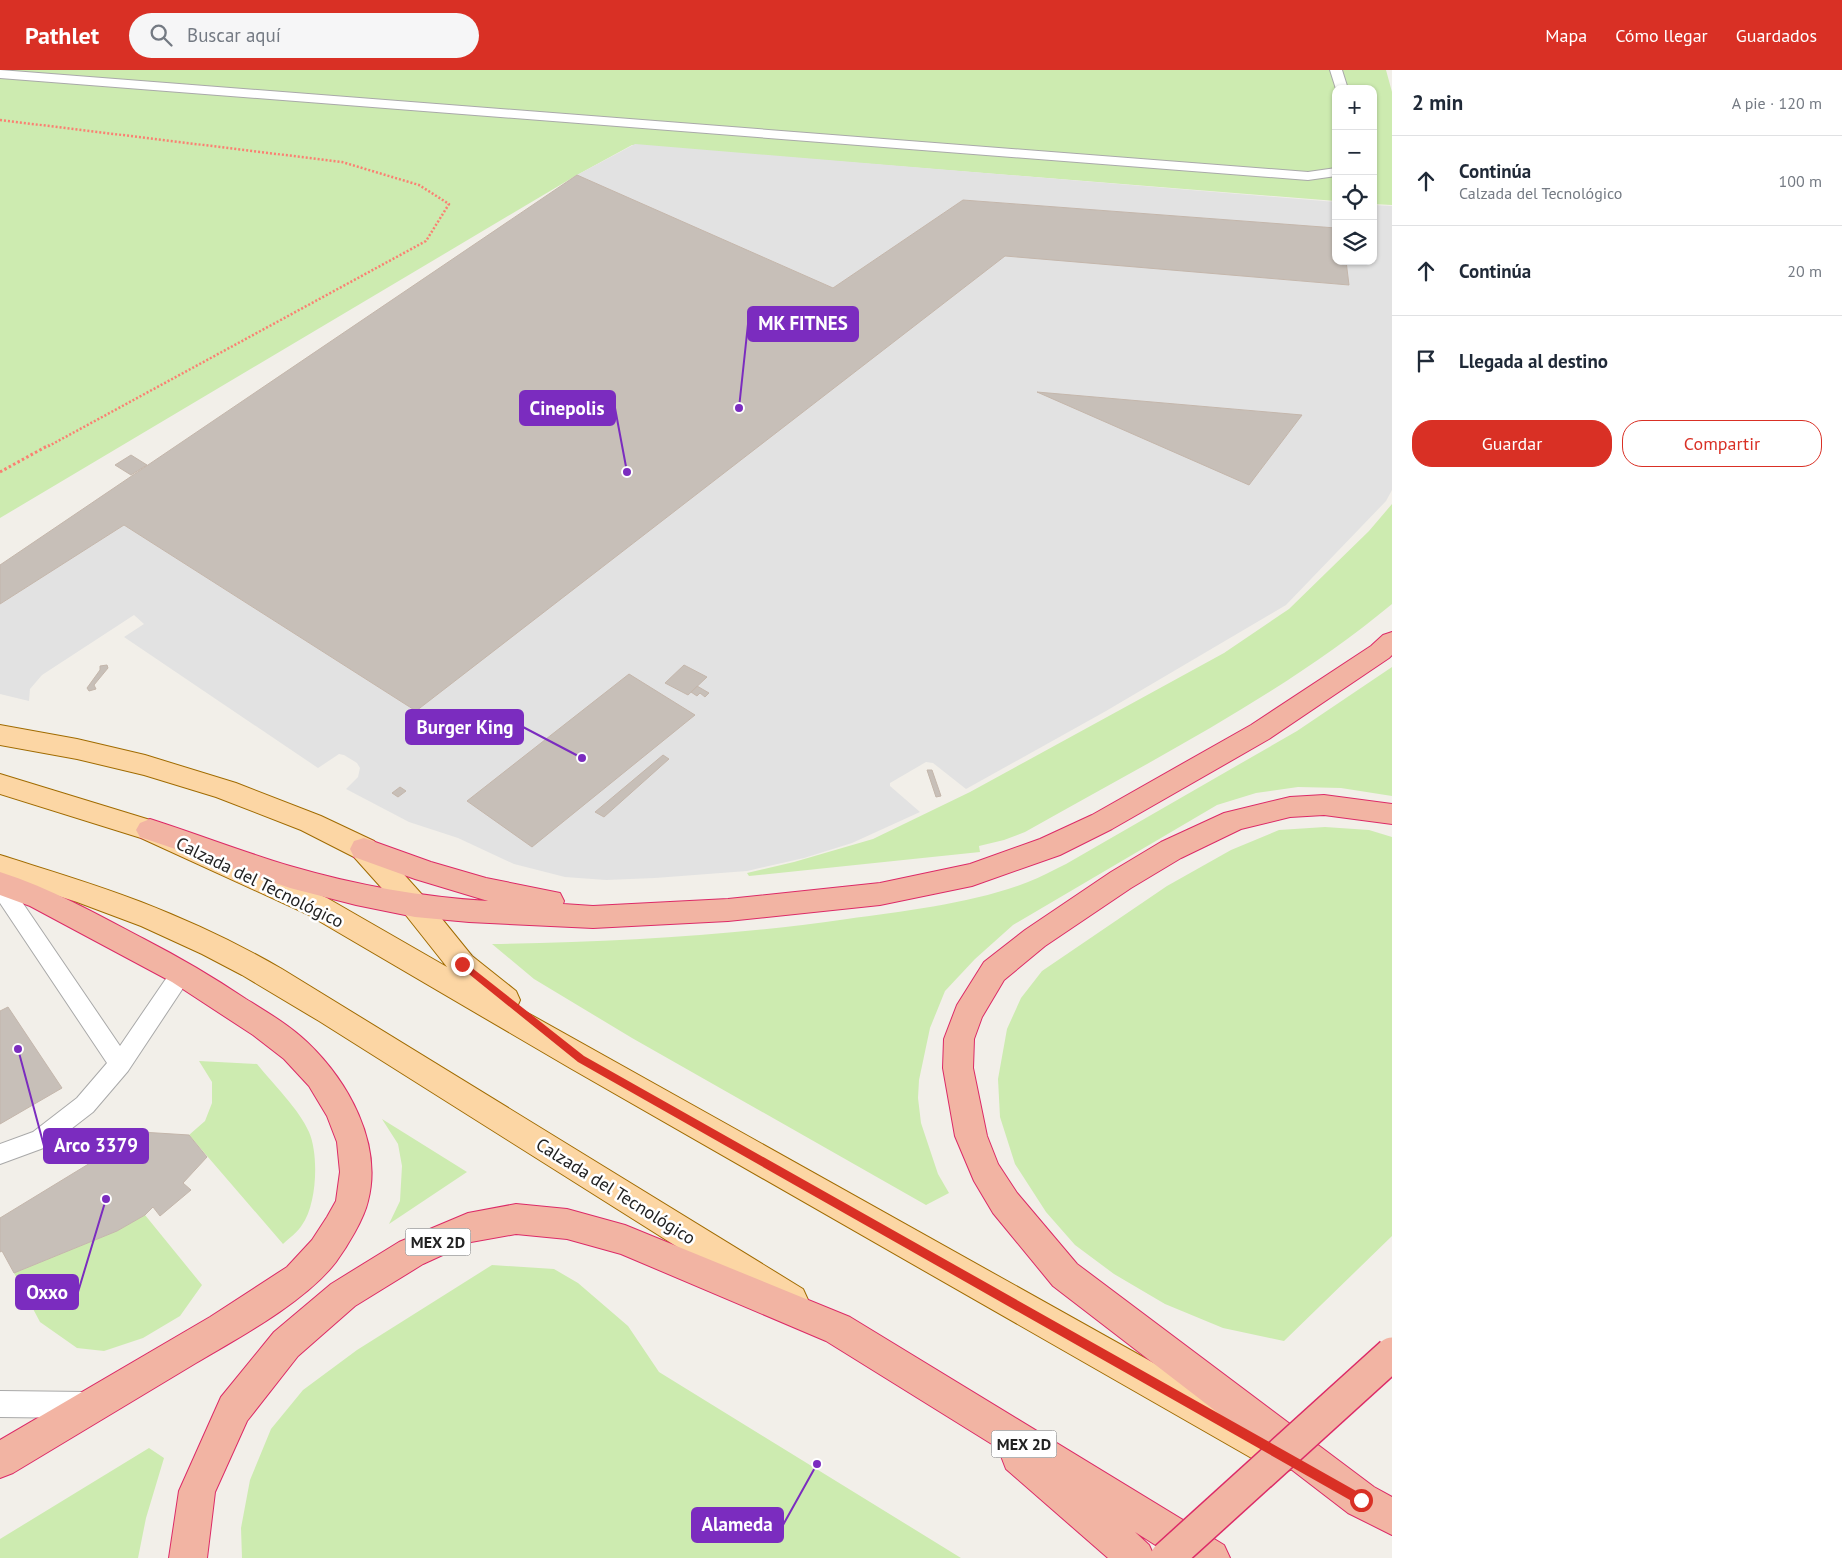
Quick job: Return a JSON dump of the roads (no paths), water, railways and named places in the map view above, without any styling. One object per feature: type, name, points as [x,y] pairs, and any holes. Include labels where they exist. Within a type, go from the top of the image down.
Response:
[{"type":"highway","points":[[150,830],[290,877],[356,894],[415,906],[469,911],[593,917],[728,910],[880,894],[972,875],[1050,847],[1102,822],[1260,732],[1380,652],[1392,641]]},
{"type":"highway","points":[[1361,1500],[1065,1275],[1005,1203],[984,1171],[971,1136],[963,1102],[958,1068],[959,1039],[968,1014],[994,971],[1035,938],[1171,850],[1234,820],[1290,807],[1324,805],[1392,814]]},
{"type":"highway","points":[[364,849],[425,871],[486,889],[564,904],[728,910]]},
{"type":"highway","points":[[0,884],[40,898],[182,973],[264,1026],[295,1050],[320,1077],[341,1111],[353,1142],[356,1172],[352,1202],[339,1228],[324,1251],[299,1278],[222,1329],[0,1460]]},
{"type":"highway","name":"MEX 2D","points":[[188,1558],[197,1491],[205,1473],[234,1410],[286,1344],[343,1295],[411,1253],[468,1228],[516,1219],[567,1224],[608,1235],[625,1240],[838,1329]]},
{"type":"highway","name":"Calzada del Tecnológico","points":[[838,1329],[1211,1558]]},
{"type":"highway","points":[[1167,1558],[1392,1354]]},
{"type":"highway","points":[[959,1405],[1136,1558]]},
{"type":"highway","name":"Calzada del Tecnológico","points":[[1361,1500],[1392,1517]]},
{"type":"main road","points":[[0,735],[77,749],[136,763],[226,790],[311,823],[364,849],[415,906],[462,964],[581,1059]]},
{"type":"main road","name":"Calzada del Tecnológico","points":[[0,784],[150,830],[317,906],[581,1059],[1361,1500]]},
{"type":"main road","name":"Calzada del Tecnológico","points":[[0,866],[90,895],[173,927],[253,966],[838,1329]]},
{"type":"lane","points":[[1336,70],[1341,85]]},
{"type":"lane","points":[[0,74],[1308,176],[1332,173]]},
{"type":"lane","points":[[0,884],[120,1064]]},
{"type":"lane","points":[[0,1154],[41,1139],[86,1105],[120,1064],[182,973]]},
{"type":"lane","points":[[0,1404],[94,1405]]},
{"type":"place","name":"MK FITNES","points":[[739,408]]},
{"type":"place","name":"Cinepolis","points":[[627,472]]},
{"type":"place","name":"Burger King","points":[[582,758]]},
{"type":"place","name":"Arco 3379","points":[[18,1049]]},
{"type":"place","name":"Oxxo","points":[[106,1199]]},
{"type":"place","name":"Alameda","points":[[817,1464]]}]
